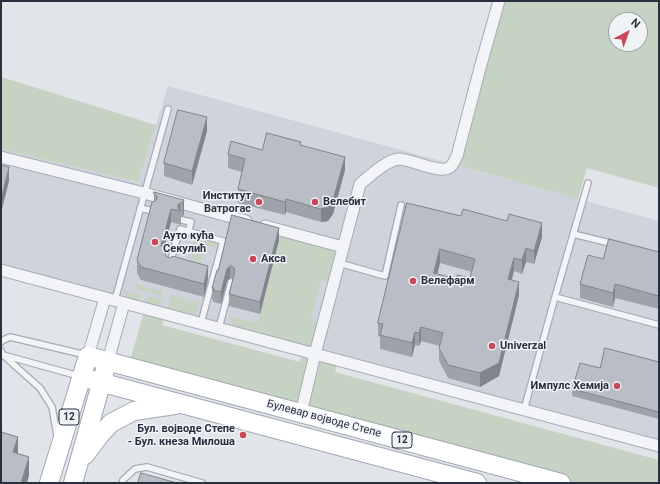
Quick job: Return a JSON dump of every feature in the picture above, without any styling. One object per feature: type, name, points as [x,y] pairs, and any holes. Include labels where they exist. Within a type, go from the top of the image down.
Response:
[{"type":"main road","name":"Булевар војводе Степе","points":[[88,356],[561,483]]},
{"type":"main road","name":"12","points":[[49,483],[88,356]]},
{"type":"main road","points":[[79,464],[108,361]]},
{"type":"main road","name":"Булевар војводе Степе","points":[[81,377],[477,483]]},
{"type":"main road","name":"12","points":[[73,483],[79,464],[100,435],[111,423],[134,412],[182,404]]},
{"type":"street","points":[[301,413],[360,184],[382,167],[399,159],[444,169],[450,167],[455,161],[499,1]]},
{"type":"street","points":[[1,157],[144,193],[343,247]]},
{"type":"street","points":[[1,270],[659,446]]},
{"type":"street","points":[[88,356],[115,300]]},
{"type":"street","points":[[108,361],[115,300]]},
{"type":"lane","points":[[115,300],[168,109]]},
{"type":"lane","points":[[524,410],[588,182]]},
{"type":"lane","points":[[339,263],[385,276],[401,204]]},
{"type":"lane","points":[[140,208],[153,211]]},
{"type":"lane","points":[[182,220],[191,222],[188,232]]},
{"type":"lane","points":[[169,267],[180,229],[223,241],[200,323]]},
{"type":"lane","points":[[573,234],[618,245]]},
{"type":"lane","points":[[219,328],[231,282]]},
{"type":"lane","points":[[555,297],[659,325]]},
{"type":"lane","points":[[1,342],[10,337],[88,356]]},
{"type":"lane","points":[[2,353],[81,377]]},
{"type":"lane","points":[[2,353],[40,388],[52,407],[57,433],[57,456]]},
{"type":"lane","points":[[122,483],[123,480],[135,469],[147,467],[202,483]]},
{"type":"shaded area","points":[[168,86],[659,221],[659,443],[1,266],[1,149],[138,182]]},
{"type":"green space","points":[[503,1],[659,1],[659,188],[587,168],[578,199],[457,165]]},
{"type":"green space","points":[[1,77],[156,125],[138,182],[1,149]]},
{"type":"green space","points":[[186,233],[216,242],[215,247],[206,245],[197,276],[185,273],[194,239],[185,237]]},
{"type":"green space","points":[[281,235],[335,250],[337,253],[332,282],[321,280],[311,320],[322,323],[313,344],[310,346],[236,327],[229,318],[229,316],[258,323]]},
{"type":"green space","points":[[135,284],[163,291],[162,296],[137,289]]},
{"type":"green space","points":[[123,290],[140,295],[138,302],[126,299]]},
{"type":"green space","points":[[171,295],[199,302],[196,316],[194,317],[167,310]]},
{"type":"green space","points":[[148,296],[162,300],[160,308],[145,304]]},
{"type":"green space","points":[[144,312],[164,317],[162,325],[300,362],[302,353],[309,356],[298,400],[295,404],[129,364]]},
{"type":"green space","points":[[318,359],[337,364],[335,372],[659,460],[659,483],[574,483],[314,414],[306,404]]},
{"type":"building","points":[[178,110],[207,117],[192,171],[164,163]]},
{"type":"building","points":[[267,133],[301,142],[300,145],[345,157],[333,200],[328,207],[321,209],[286,199],[285,202],[238,189],[245,159],[228,154],[231,141],[262,150]]},
{"type":"building","points":[[1,165],[9,167],[1,200]]},
{"type":"building","points":[[154,192],[184,200],[178,205],[178,208],[181,211],[171,209],[161,246],[166,248],[165,254],[167,257],[170,258],[172,256],[208,266],[204,284],[141,267],[137,260],[152,202],[157,199]]},
{"type":"building","points":[[407,203],[461,216],[463,209],[507,221],[509,214],[542,223],[534,251],[526,248],[522,260],[514,258],[508,279],[519,282],[499,363],[480,373],[448,365],[439,348],[443,333],[421,327],[419,333],[415,332],[412,343],[380,335],[383,324],[378,323]],"holes":[[[440,249],[475,259],[470,278],[457,275],[456,279],[434,273]]]},
{"type":"building","name":"Акса","points":[[232,215],[279,228],[260,302],[229,294],[235,271],[232,266],[227,269],[221,292],[213,290],[214,288],[212,288]]},
{"type":"building","points":[[609,239],[659,252],[659,296],[615,284],[613,293],[580,284],[588,255],[603,259]]},
{"type":"building","name":"Импулс Хемија","points":[[605,348],[659,362],[659,412],[572,389],[580,363],[600,368]]},
{"type":"building","points":[[1,432],[18,437],[13,452],[29,457],[21,483],[1,483]]},
{"type":"building","points":[[141,473],[177,483],[138,483]]},
{"type":"place","name":"Институт Ватрогас","points":[[259,202]]},
{"type":"place","name":"Велебит","points":[[315,202]]},
{"type":"place","name":"Ауто кућа Секулић","points":[[155,242]]},
{"type":"place","name":"Акса","points":[[253,259]]},
{"type":"place","name":"Велефарм","points":[[413,281]]},
{"type":"place","name":"Univerzal","points":[[492,346]]},
{"type":"place","name":"Импулс Хемија","points":[[617,386]]},
{"type":"place","name":"Бул. војводе Степе - Бул. кнеза Милоша","points":[[243,435]]}]
